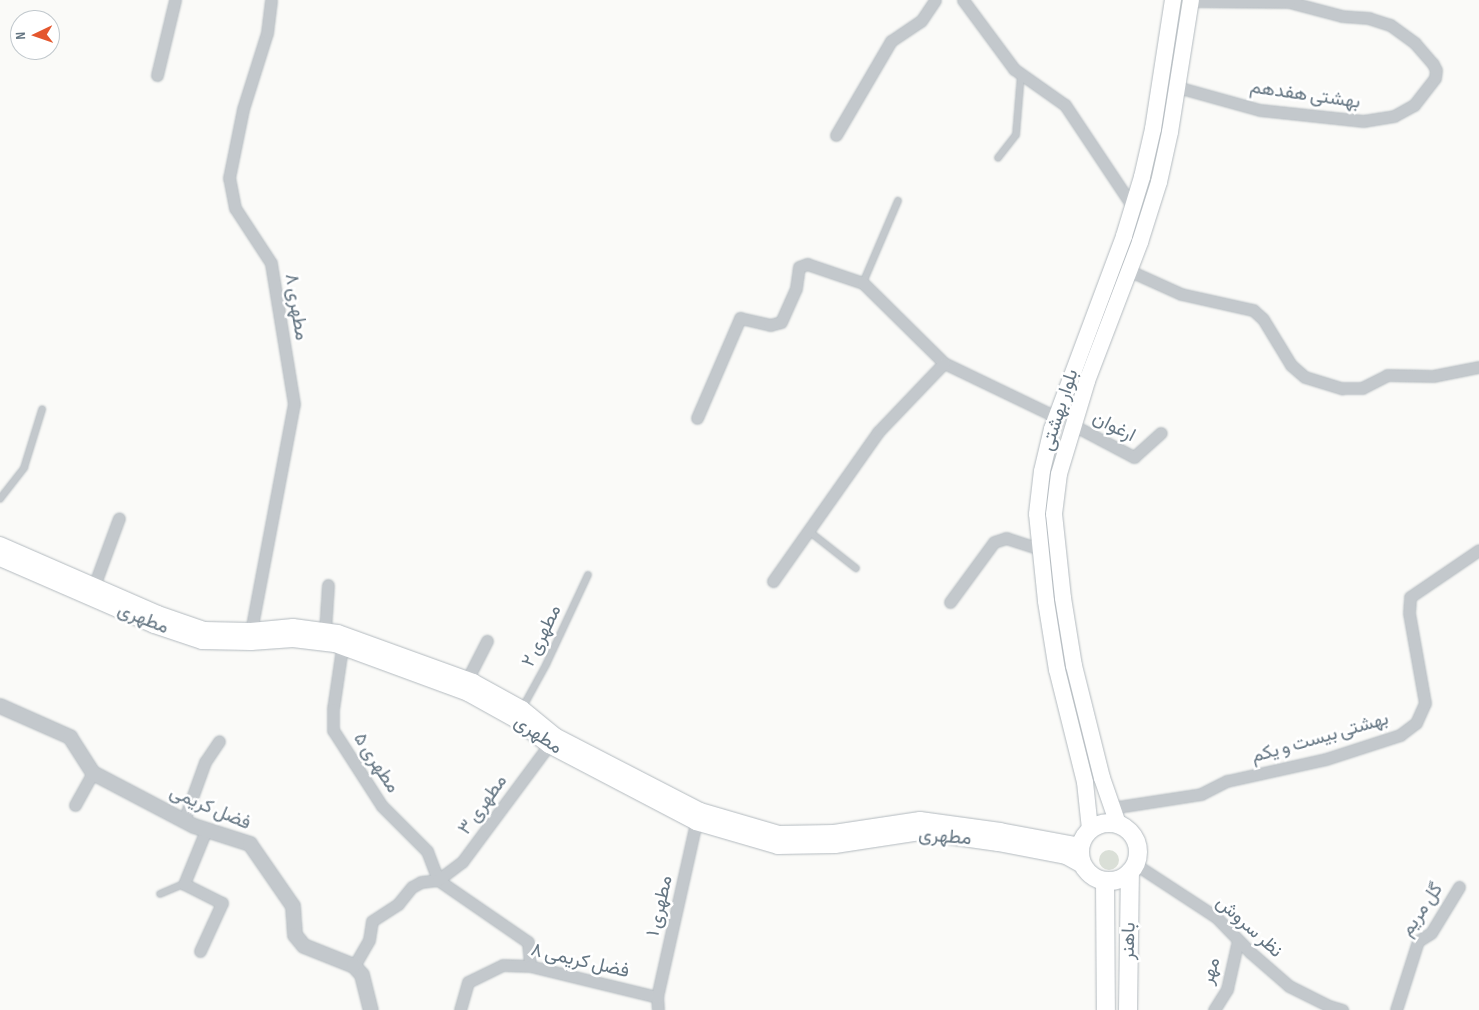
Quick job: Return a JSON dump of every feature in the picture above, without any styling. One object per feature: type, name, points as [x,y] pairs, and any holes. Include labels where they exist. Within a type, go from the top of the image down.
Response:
[{"type":"main road","name":"بلوار بهشتی","points":[[1090,829],[1085,782],[1057,670],[1037,514],[1042,471],[1056,417],[1133,207],[1153,129],[1173,0]]},
{"type":"main road","name":"بلوار بهشتی","points":[[1114,816],[1074,666],[1058,556],[1054,514],[1059,474],[1087,381],[1130,270],[1159,182],[1191,1]]},
{"type":"main road","name":"مطهری","points":[[0,545],[158,614],[204,630],[251,631],[293,627],[338,633],[467,680],[522,709],[555,736],[700,811],[779,834],[834,833],[920,820],[1000,831],[1080,846]]},
{"type":"main road","name":"مطهری","points":[[0,558],[154,625],[202,641],[251,642],[293,639],[342,648],[468,693],[515,719],[548,746],[696,822],[778,846],[835,845],[920,832],[998,843],[1057,854],[1066,856],[1082,865]]},
{"type":"main road","points":[[1114,816],[1133,836],[1137,845],[1133,868],[1114,881],[1095,879],[1082,865],[1080,846],[1090,829],[1108,823],[1114,816]]},
{"type":"main road","name":"باهنر","points":[[1128,1010],[1133,868]]},
{"type":"main road","name":"باهنر","points":[[1105,881],[1106,1010]]},
{"type":"street","points":[[157,75],[175,0]]},
{"type":"street","name":"مطهری ۸","points":[[251,631],[294,404],[271,263],[235,208],[229,178],[243,109],[268,33],[271,0]]},
{"type":"street","points":[[836,135],[891,41],[922,21],[935,0]]},
{"type":"street","points":[[963,0],[1014,69],[1065,105],[1133,207]]},
{"type":"street","name":"بهشتی هفدهم","points":[[1177,87],[1260,110],[1364,121],[1394,116],[1414,104],[1435,78],[1436,70],[1414,43],[1390,25],[1369,18],[1342,16],[1289,2],[1191,1]]},
{"type":"street","points":[[697,418],[740,318],[770,325],[781,322],[796,288],[799,267],[807,264],[863,283],[944,363],[1056,417]]},
{"type":"street","points":[[1130,270],[1181,294],[1253,310],[1263,319],[1291,365],[1305,377],[1342,388],[1362,388],[1387,375],[1433,376],[1479,367]]},
{"type":"street","points":[[773,581],[878,432],[944,363]]},
{"type":"street","name":"ارغوان","points":[[1073,426],[1134,457],[1161,433]]},
{"type":"street","points":[[94,586],[119,518]]},
{"type":"street","points":[[950,602],[994,542],[1006,538],[1040,549]]},
{"type":"street","name":"بهشتی بیست و یکم","points":[[1114,816],[1201,794],[1227,781],[1326,759],[1400,735],[1416,723],[1425,703],[1410,613],[1410,597],[1479,550]]},
{"type":"street","points":[[325,632],[328,585]]},
{"type":"street","points":[[467,680],[487,640]]},
{"type":"street","name":"مطهری ۵","points":[[342,648],[333,709],[333,730],[382,806],[427,851],[438,880]]},
{"type":"street","points":[[0,706],[70,737],[93,773],[75,805]]},
{"type":"street","points":[[184,820],[205,762],[219,741]]},
{"type":"street","name":"مطهری ۳","points":[[438,880],[462,862],[548,746]]},
{"type":"street","name":"فضل کریمی","points":[[93,773],[206,830],[250,844],[293,906],[295,936],[304,946],[354,966]]},
{"type":"street","name":"مطهری ۱","points":[[658,1010],[657,997],[696,822]]},
{"type":"street","points":[[200,951],[222,903],[184,884],[206,830]]},
{"type":"street","name":"نظر سروش","points":[[1133,868],[1216,917],[1238,940],[1289,986],[1340,1010]]},
{"type":"street","points":[[371,1010],[362,975],[354,966],[369,940],[372,921],[398,904],[412,887],[421,882],[438,880],[528,942],[530,966]]},
{"type":"street","name":"گل مریم","points":[[1396,1010],[1418,941],[1431,933],[1459,887]]},
{"type":"street","name":"مهر","points":[[1214,1010],[1227,989],[1238,940]]},
{"type":"street","name":"فضل کریمی ۸","points":[[460,1010],[468,982],[503,965],[530,966],[657,997]]},
{"type":"lane","points":[[998,158],[1016,135],[1021,74]]},
{"type":"lane","points":[[863,283],[898,201]]},
{"type":"lane","points":[[0,499],[24,468],[42,410]]},
{"type":"lane","points":[[809,531],[856,568]]},
{"type":"lane","name":"مطهری ۲","points":[[522,709],[546,666],[588,575]]},
{"type":"lane","points":[[160,894],[184,884]]},
{"type":"shaded area","points":[[1109,850],[1116,853],[1119,860],[1116,867],[1109,870],[1102,867],[1099,860],[1102,853]]}]
